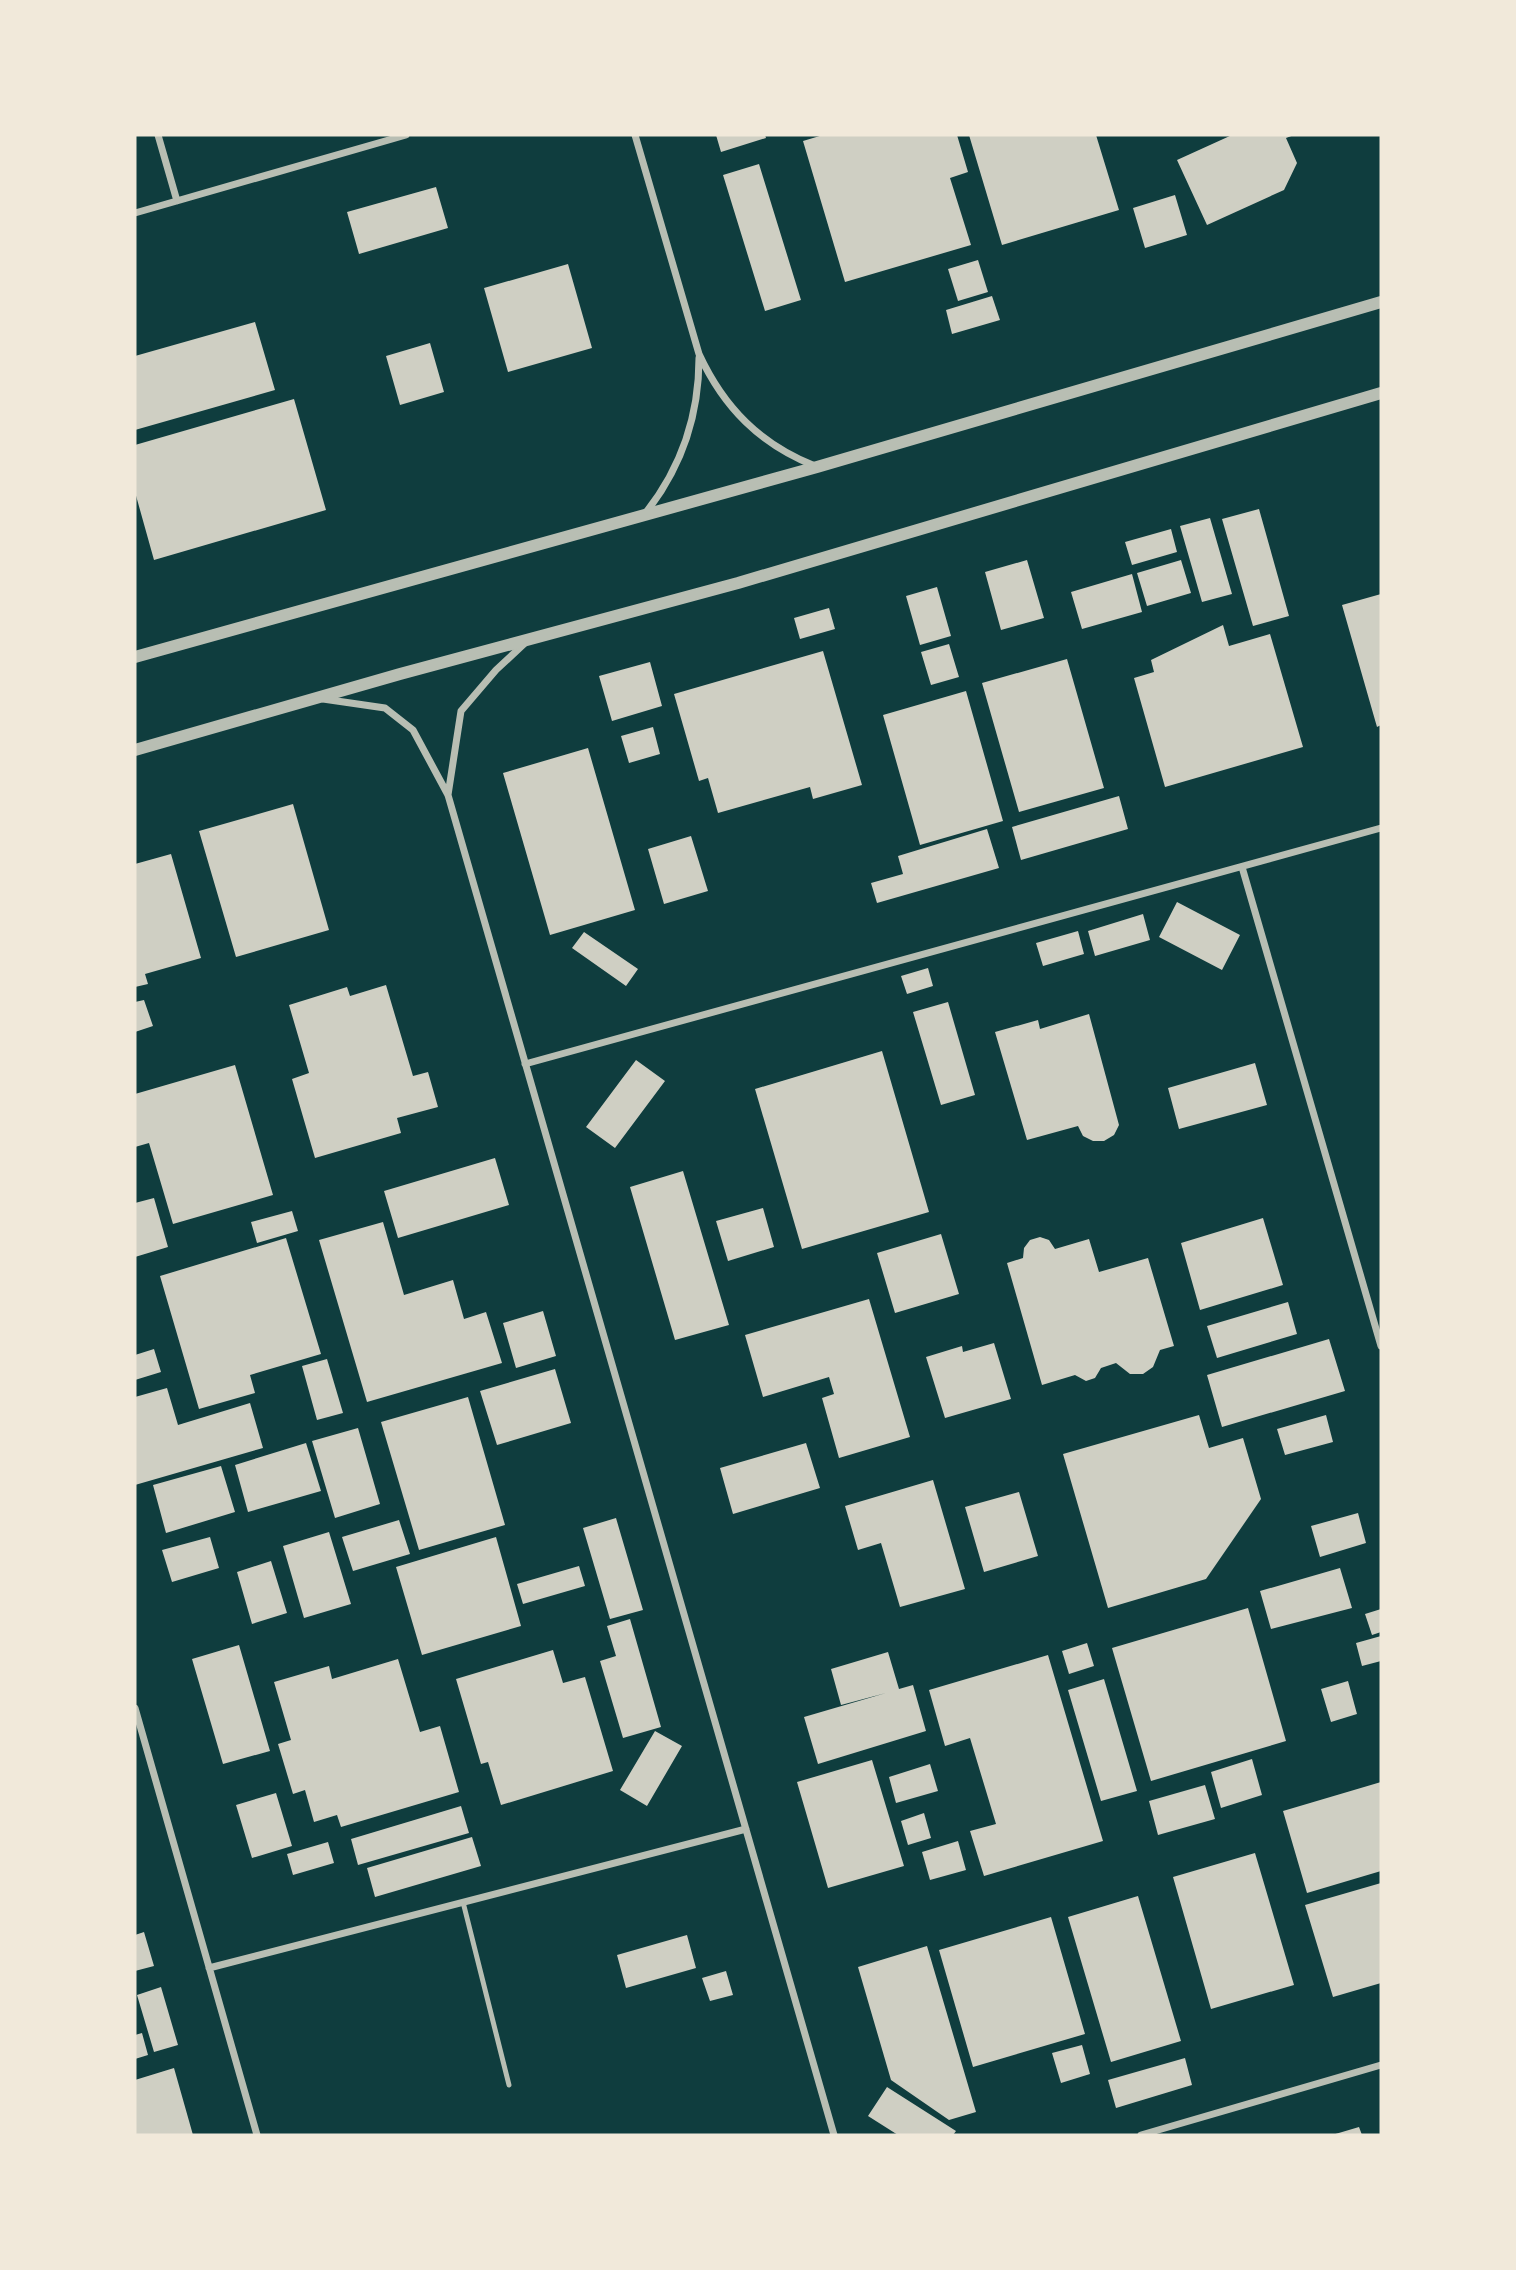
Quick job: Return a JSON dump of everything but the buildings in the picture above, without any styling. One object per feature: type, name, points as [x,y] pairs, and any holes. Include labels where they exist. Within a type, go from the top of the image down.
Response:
[{"type":"street","points":[[158,135],[177,201]]},
{"type":"street","points":[[135,213],[406,135]]},
{"type":"street","points":[[635,135],[699,354],[711,380],[745,423],[791,456],[817,467]]},
{"type":"street","points":[[135,657],[817,467],[1381,302]]},
{"type":"street","points":[[644,515],[662,492],[687,440],[699,383],[699,354]]},
{"type":"street","points":[[135,750],[800,566],[1381,393]]},
{"type":"street","points":[[448,795],[461,711],[496,670],[529,639]]},
{"type":"street","points":[[316,698],[385,708],[413,730],[448,795],[834,2135]]},
{"type":"street","points":[[525,1064],[1381,828]]},
{"type":"street","points":[[1242,867],[1381,1346]]},
{"type":"street","points":[[135,1708],[257,2135]]},
{"type":"street","points":[[209,1968],[746,1829]]},
{"type":"street","points":[[1142,2135],[1381,2065]]},
{"type":"lane","points":[[463,1902],[509,2085]]}]
